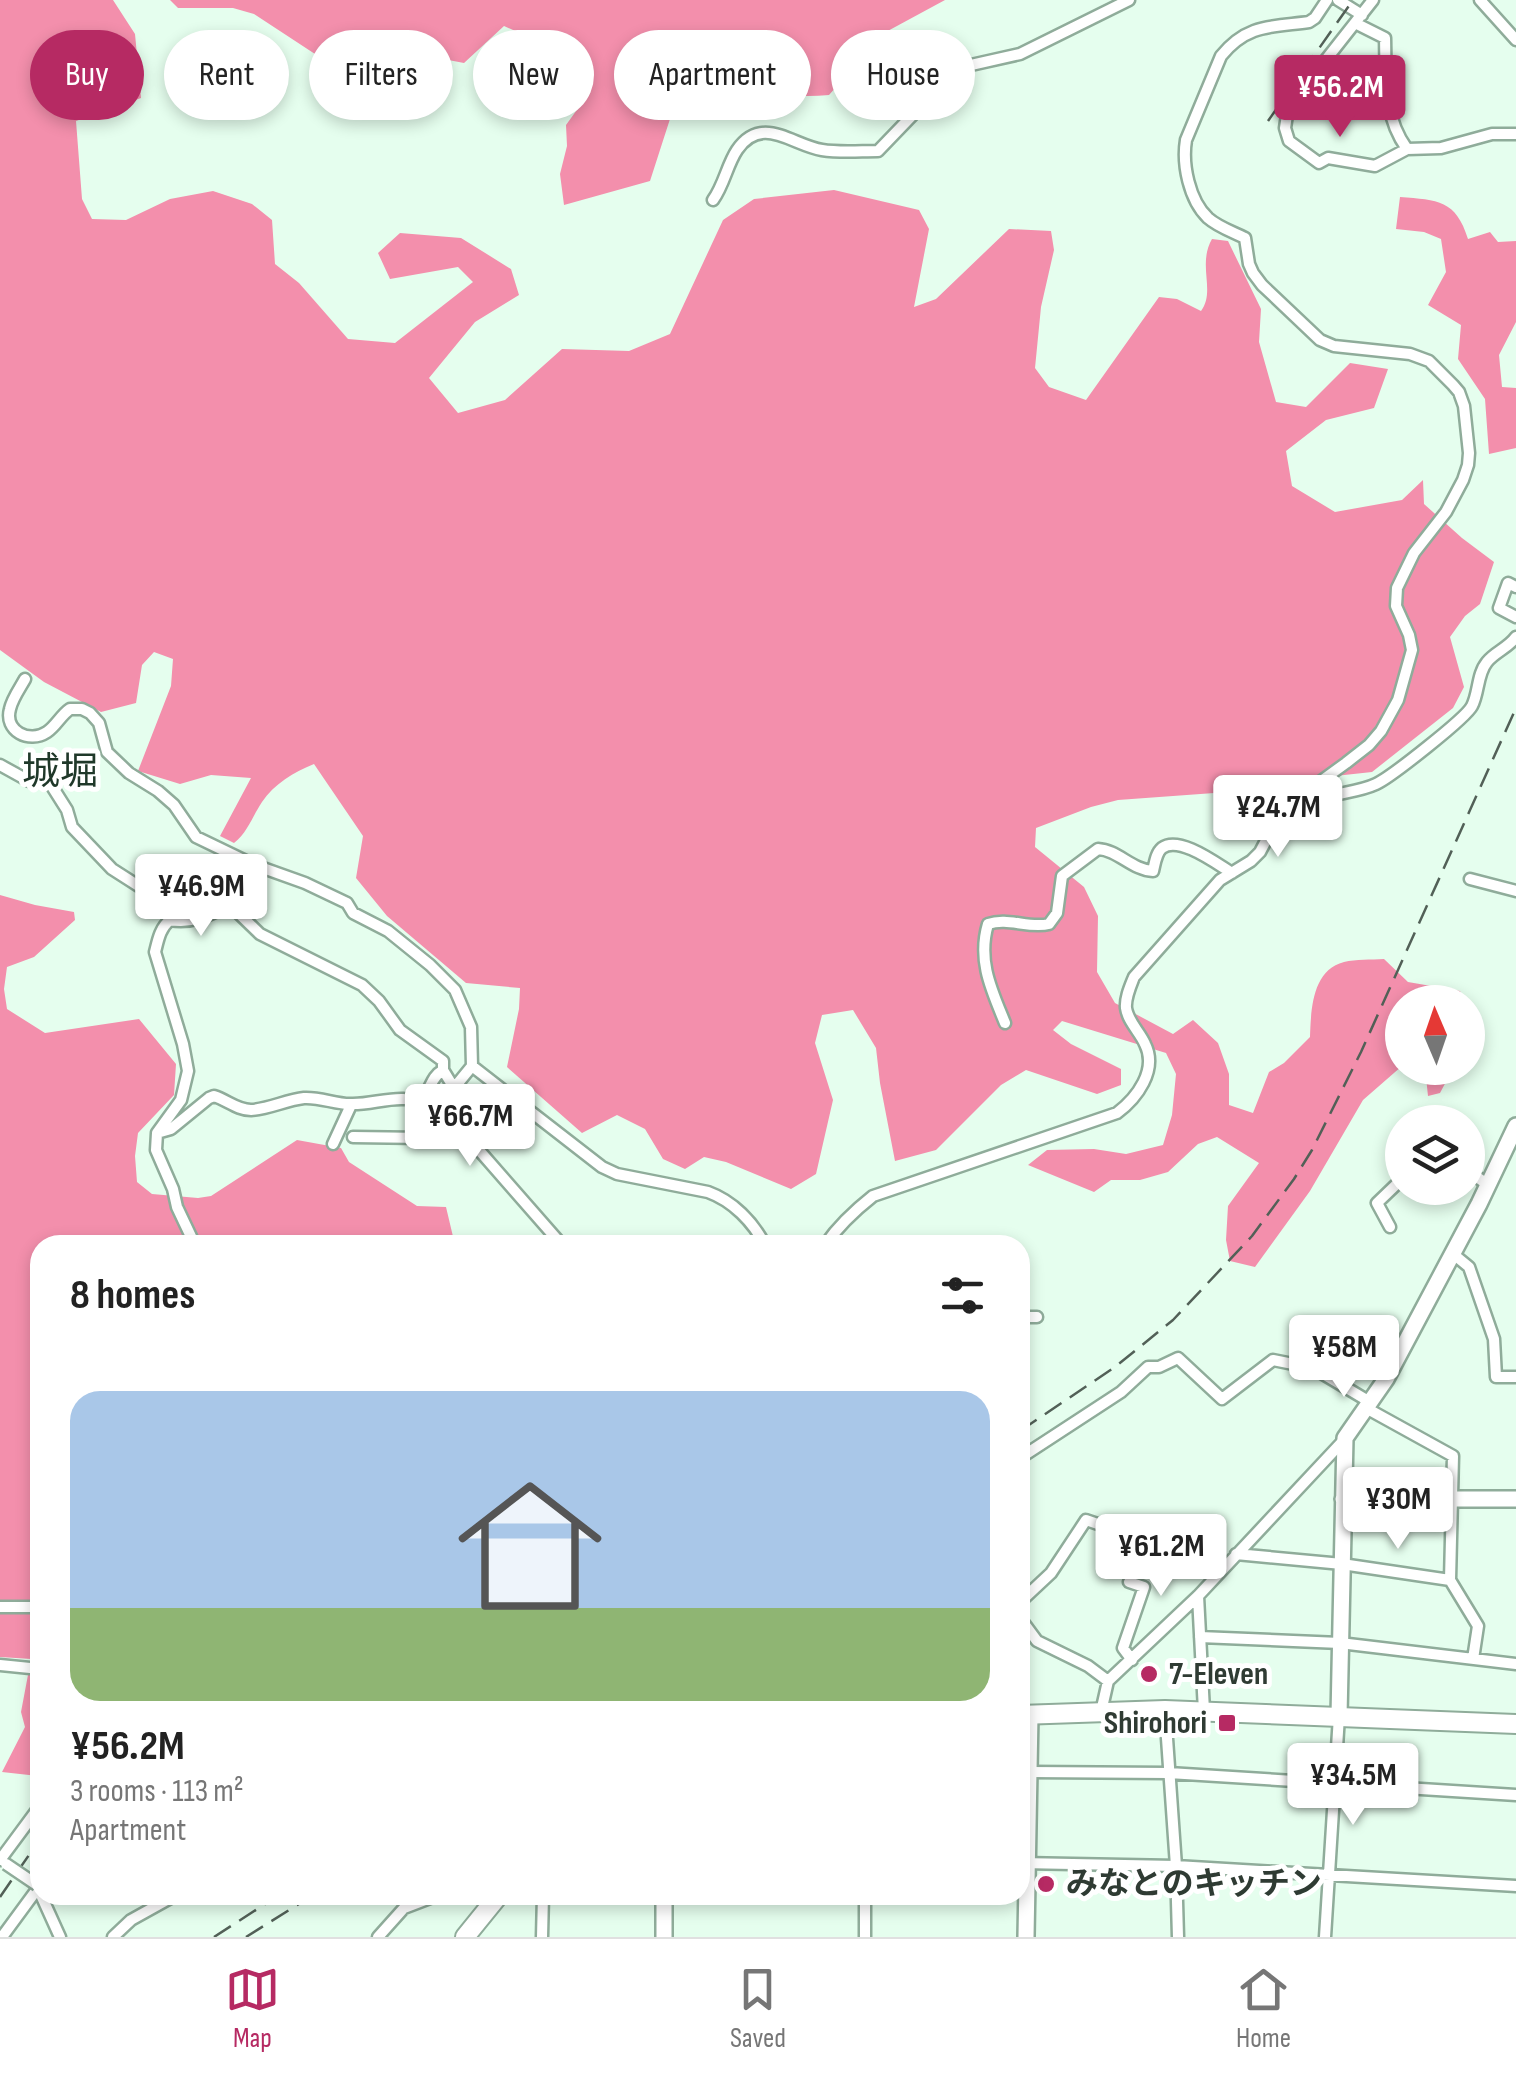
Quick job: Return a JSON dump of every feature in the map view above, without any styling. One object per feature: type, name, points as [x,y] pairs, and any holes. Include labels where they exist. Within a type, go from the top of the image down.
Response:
[{"type":"main road","points":[[1030,1715],[1165,1710],[1516,1724]]},
{"type":"main road","points":[[465,1937],[491,1905]]},
{"type":"street","points":[[713,200],[736,151],[759,133],[770,132],[822,150],[878,152],[954,72],[1020,54],[1130,0]]},
{"type":"street","points":[[831,1235],[873,1196],[1101,1118],[1130,1103],[1143,1084],[1149,1055],[1126,1008],[1134,977],[1220,880],[1252,862],[1272,830],[1306,792],[1369,744],[1398,700],[1412,650],[1396,606],[1397,588],[1414,553],[1446,512],[1463,480],[1469,453],[1459,392],[1429,361],[1393,350],[1334,346],[1320,340],[1253,273],[1245,238],[1211,221],[1201,210],[1190,188],[1184,152],[1220,56],[1248,32],[1271,25],[1309,22],[1327,0]]},
{"type":"street","points":[[1338,0],[1385,38],[1386,96],[1395,132],[1407,148]]},
{"type":"street","points":[[1373,0],[1291,104],[1285,128],[1289,140],[1319,162],[1328,158],[1375,166],[1407,148],[1441,148],[1492,134],[1516,134]]},
{"type":"street","points":[[1480,0],[1516,40]]},
{"type":"street","points":[[1340,94],[1386,96]]},
{"type":"street","points":[[1516,587],[1508,583],[1499,608],[1516,617]]},
{"type":"street","points":[[1283,818],[1324,798],[1378,784],[1416,756],[1466,716],[1474,704],[1487,662],[1516,637]]},
{"type":"street","points":[[25,679],[8,711],[18,734],[30,738],[44,735],[70,709],[90,713],[99,723],[108,752],[129,774],[174,804],[196,836],[256,866],[347,903],[353,913],[388,931],[430,965],[455,990],[472,1027],[472,1066],[454,1088]]},
{"type":"street","points":[[0,765],[29,781],[48,780],[67,810],[72,827],[112,870],[152,894],[170,920]]},
{"type":"street","points":[[1005,1024],[985,974],[988,924],[1050,924],[1057,913],[1062,876],[1098,848],[1153,871],[1158,851],[1172,844],[1182,845],[1232,873]]},
{"type":"street","points":[[190,1235],[156,1150],[157,1133],[181,1100],[188,1071],[156,952],[158,937],[170,920],[206,918],[230,905],[256,866]]},
{"type":"street","points":[[1470,880],[1516,892]]},
{"type":"street","points":[[230,905],[260,934],[362,985],[400,1030],[442,1061],[443,1070],[465,1106],[471,1140],[553,1235]]},
{"type":"street","points":[[472,1066],[602,1168],[721,1197],[758,1235]]},
{"type":"street","points":[[354,1137],[424,1138],[430,1132],[429,1084],[443,1070]]},
{"type":"street","points":[[157,1133],[170,1129],[214,1096],[237,1108],[251,1110],[301,1098],[352,1104],[393,1098],[415,1100],[428,1092]]},
{"type":"street","points":[[334,1144],[352,1104]]},
{"type":"street","points":[[1101,1712],[1108,1681],[1198,1596],[1346,1438],[1386,1379],[1516,1126]]},
{"type":"street","points":[[1385,1195],[1377,1203],[1390,1227]]},
{"type":"street","points":[[1452,1253],[1469,1267],[1494,1338],[1496,1377],[1516,1376]]},
{"type":"street","points":[[1030,1317],[1037,1316]]},
{"type":"street","points":[[1030,1451],[1121,1392],[1148,1367],[1159,1367],[1178,1358],[1222,1399],[1274,1360],[1313,1368],[1453,1456],[1450,1580],[1478,1626],[1473,1659]]},
{"type":"street","points":[[1325,1937],[1339,1716],[1346,1438]]},
{"type":"street","points":[[1343,1499],[1516,1499]]},
{"type":"street","points":[[1030,1594],[1051,1572],[1086,1520],[1221,1570]]},
{"type":"street","points":[[1236,1554],[1450,1580]]},
{"type":"street","points":[[1130,1582],[1144,1587],[1123,1648],[1132,1660]]},
{"type":"street","points":[[1198,1596],[1204,1711]]},
{"type":"street","points":[[0,1607],[30,1607]]},
{"type":"street","points":[[1030,1631],[1038,1641],[1088,1666],[1108,1681]]},
{"type":"street","points":[[1200,1637],[1340,1643],[1516,1664]]},
{"type":"street","points":[[0,1665],[30,1667]]},
{"type":"street","points":[[1165,1710],[1178,1937]]},
{"type":"street","points":[[1030,1772],[1169,1772],[1516,1795]]},
{"type":"street","points":[[30,1820],[2,1861],[30,1883]]},
{"type":"street","points":[[1030,1863],[1176,1866],[1516,1886]]},
{"type":"street","points":[[2,1937],[30,1901]]},
{"type":"street","points":[[46,1905],[60,1937]]},
{"type":"street","points":[[113,1937],[155,1905]]},
{"type":"street","points":[[378,1937],[404,1908],[412,1905]]},
{"type":"street","points":[[542,1905],[542,1937]]},
{"type":"street","points":[[664,1905],[664,1937]]},
{"type":"street","points":[[864,1937],[865,1905]]},
{"type":"street","points":[[1025,1905],[1026,1937]]},
{"type":"shaded area","points":[[0,0],[113,0],[132,30],[30,30],[30,120],[79,120],[82,199],[92,219],[126,220],[170,199],[213,191],[252,204],[272,220],[275,264],[299,283],[348,339],[395,343],[473,282],[458,267],[390,279],[378,253],[400,233],[461,238],[511,269],[519,295],[475,322],[429,378],[458,413],[505,400],[562,349],[629,351],[670,334],[723,220],[754,199],[834,190],[919,210],[929,229],[914,307],[936,299],[1009,229],[1051,231],[1054,250],[1041,307],[1035,368],[1049,387],[1086,400],[1159,297],[1177,299],[1201,311],[1207,295],[1208,249],[1212,239],[1228,241],[1261,309],[1259,342],[1276,402],[1306,407],[1350,363],[1388,369],[1374,408],[1326,420],[1286,451],[1292,486],[1335,512],[1402,500],[1423,480],[1424,504],[1494,562],[1480,604],[1465,616],[1450,637],[1464,687],[1453,708],[1372,772],[1228,792],[1118,800],[1036,828],[1035,847],[1084,887],[1098,916],[1097,972],[1115,1003],[1173,1034],[1193,1020],[1218,1043],[1229,1074],[1229,1105],[1253,1113],[1269,1072],[1310,1037],[1315,992],[1333,966],[1384,959],[1408,982],[1425,985],[1385,985],[1385,1081],[1363,1100],[1310,1191],[1255,1267],[1230,1261],[1226,1240],[1228,1206],[1259,1163],[1217,1137],[1198,1144],[1168,1172],[1140,1180],[1111,1180],[1094,1192],[1028,1165],[1047,1150],[1094,1149],[1126,1154],[1163,1145],[1172,1115],[1176,1074],[1166,1053],[1062,1021],[1053,1030],[1071,1044],[1121,1069],[1121,1085],[1097,1094],[1026,1070],[1001,1085],[936,1150],[895,1161],[876,1048],[853,1010],[822,1015],[815,1043],[833,1100],[816,1174],[791,1189],[704,1157],[685,1169],[663,1159],[645,1129],[617,1115],[582,1133],[507,1067],[520,988],[466,983],[387,916],[356,878],[363,836],[314,764],[272,790],[234,843],[220,836],[251,778],[211,775],[180,784],[138,771],[171,686],[173,659],[154,652],[142,665],[136,703],[101,712],[44,682],[0,650]]},
{"type":"shaded area","points":[[170,0],[945,0],[890,30],[831,30],[829,95],[811,96],[811,30],[614,30],[614,120],[670,120],[650,181],[564,205],[560,174],[567,146],[566,125],[570,120],[594,120],[594,30],[513,30],[504,26],[500,30],[473,30],[473,55],[464,63],[453,61],[453,30],[309,30],[309,50],[289,37],[289,30],[278,30],[254,14],[233,8],[178,8]]},
{"type":"shaded area","points":[[1400,197],[1444,204],[1458,216],[1468,239],[1490,232],[1498,242],[1516,241],[1516,322],[1499,355],[1502,387],[1516,388],[1516,448],[1489,454],[1485,399],[1458,359],[1461,325],[1428,305],[1446,272],[1441,239],[1424,232],[1396,229]]},
{"type":"shaded area","points":[[0,895],[74,912],[75,920],[34,957],[7,967],[7,1009],[45,1033],[139,1019],[176,1064],[174,1095],[138,1133],[137,1182],[152,1194],[211,1196],[297,1140],[341,1148],[349,1162],[417,1206],[446,1207],[453,1235],[30,1235],[30,1659],[0,1657]]},
{"type":"shaded area","points":[[1427,1085],[1444,1085],[1440,1093],[1428,1096]]},
{"type":"shaded area","points":[[30,1664],[30,1775],[2,1772],[25,1727],[21,1712]]},
{"type":"railway","points":[[1268,121],[1353,0]]},
{"type":"railway","points":[[1030,1424],[1115,1367],[1173,1320],[1252,1236],[1294,1179],[1361,1052],[1516,708]]},
{"type":"railway","points":[[0,1897],[30,1854]]},
{"type":"railway","points":[[214,1937],[264,1905]]},
{"type":"railway","points":[[246,1937],[297,1905]]},
{"type":"place","name":"7-Eleven","points":[[1149,1674]]},
{"type":"place","name":"Shirohori","points":[[1227,1723]]},
{"type":"place","name":"みなとのキッチン","points":[[1046,1884]]},
{"type":"district","name":"城堀","points":[[60,772]]}]
